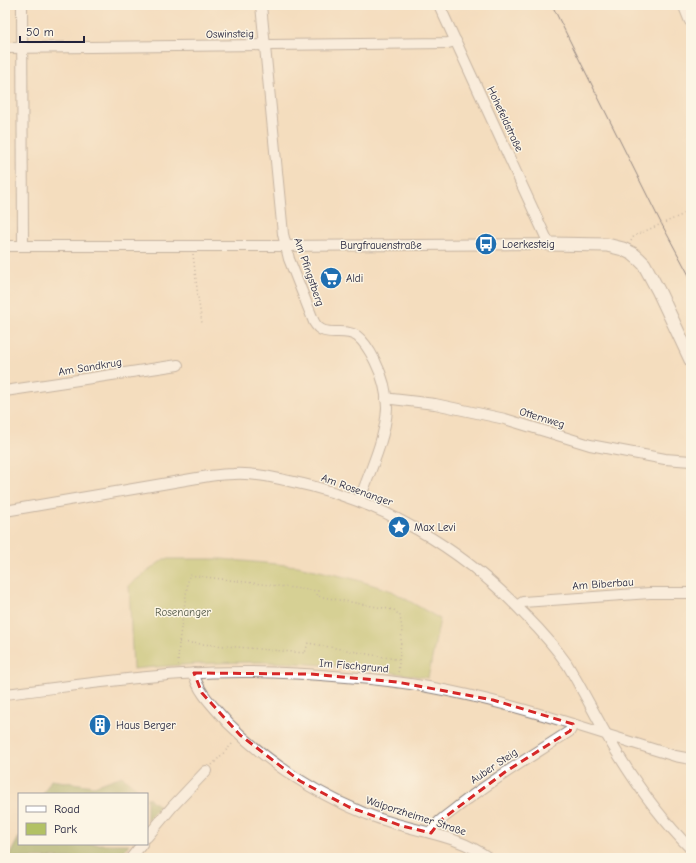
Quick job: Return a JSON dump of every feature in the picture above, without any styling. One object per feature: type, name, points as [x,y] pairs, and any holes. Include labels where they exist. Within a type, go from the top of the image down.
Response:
[{"type":"street","points":[[22,5],[23,246]]},
{"type":"street","name":"Am Pfingstberg","points":[[260,5],[283,234],[289,258],[316,327],[323,331],[352,333],[359,337],[370,352],[380,372],[386,399],[387,410],[383,434],[359,501]]},
{"type":"street","name":"Hohefeldstraße","points":[[439,5],[549,244]]},
{"type":"street","points":[[684,5],[691,20]]},
{"type":"street","name":"Oswinsteig","points":[[5,48],[448,44],[456,41]]},
{"type":"street","name":"Burgfrauenstraße","points":[[5,246],[607,245],[623,249],[633,254],[644,264],[691,360]]},
{"type":"street","name":"Am Sandkrug","points":[[5,391],[178,365]]},
{"type":"street","name":"Otternweg","points":[[386,399],[435,404],[505,419],[590,445],[665,459],[691,461]]},
{"type":"street","name":"Am Rosenanger","points":[[5,511],[202,477],[253,474],[296,482],[331,492],[359,501],[387,513],[442,545],[495,584],[545,635],[566,663],[582,689],[606,735],[632,776],[663,817],[691,849]]},
{"type":"street","name":"Am Biberbau","points":[[518,606],[523,602],[650,593],[691,593]]},
{"type":"street","name":"Im Fischgrund","points":[[5,694],[135,678],[194,673],[253,672],[303,674],[397,682],[493,700],[675,756],[691,759]]},
{"type":"street","name":"Walporzheimer Straße","points":[[194,673],[195,681],[202,693],[240,735],[278,766],[300,781],[336,800],[378,818],[402,826],[432,833],[467,845],[489,858]]},
{"type":"street","name":"Auber Steig","points":[[432,833],[435,826],[464,802],[505,772],[570,731],[573,724]]},
{"type":"street","points":[[148,836],[172,807],[206,771]]},
{"type":"street","points":[[131,858],[141,845]]},
{"type":"path","points":[[634,236],[690,212]]},
{"type":"path","points":[[193,254],[202,323]]},
{"type":"path","points":[[196,285],[200,284]]},
{"type":"path","points":[[178,667],[179,642],[189,575],[318,590],[317,596],[394,610],[400,616],[402,629],[398,675]]},
{"type":"path","points":[[179,642],[305,653],[308,643],[400,660]]},
{"type":"path","points":[[206,771],[236,739]]},
{"type":"highlighted area","points":[[194,673],[310,674],[397,682],[493,700],[573,724],[570,731],[505,772],[441,820],[431,833],[402,826],[349,807],[300,781],[240,735],[202,693]]},
{"type":"green space","name":"Rosenanger","points":[[164,559],[221,559],[298,566],[354,579],[392,591],[440,619],[428,678],[346,667],[264,662],[215,663],[133,669],[129,585]]},
{"type":"green space","points":[[122,776],[143,793],[44,793],[51,780],[94,786]]},
{"type":"green space","points":[[148,798],[159,806],[148,820]]},
{"type":"green space","points":[[18,839],[18,845],[128,845],[119,858],[8,858]]},
{"type":"tram line","points":[[552,5],[660,221],[691,279]]},
{"type":"place","name":"Loerkesteig","points":[[486,244]]},
{"type":"place","name":"Aldi","points":[[331,278]]},
{"type":"place","name":"Max Levi","points":[[399,527]]},
{"type":"place","name":"Haus Berger","points":[[100,725]]}]
